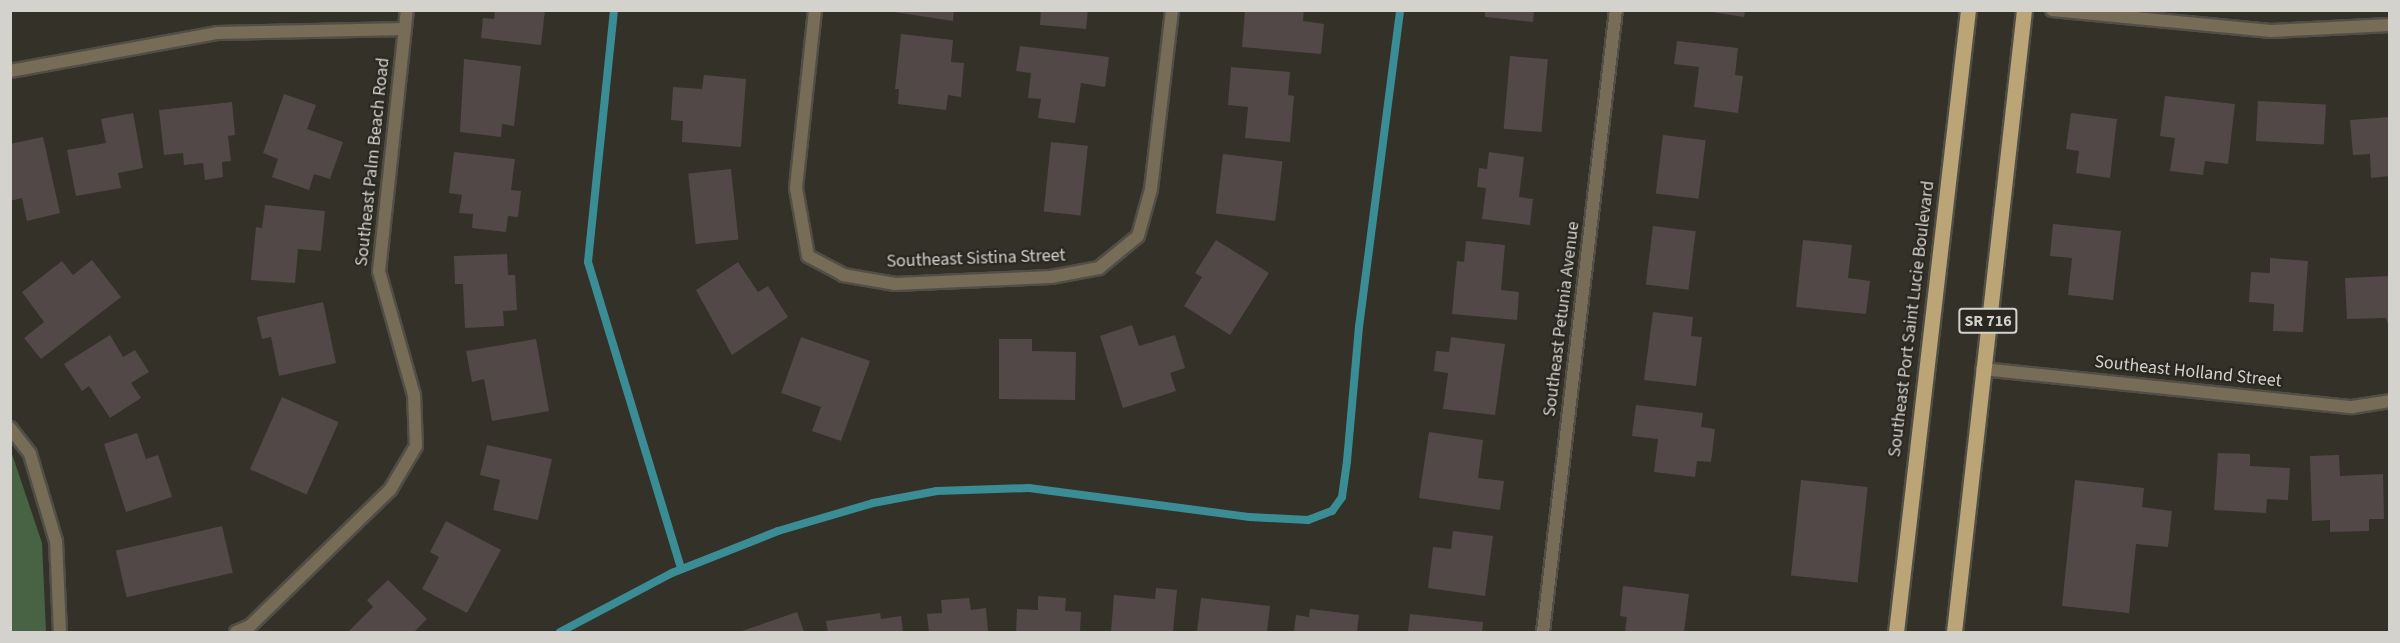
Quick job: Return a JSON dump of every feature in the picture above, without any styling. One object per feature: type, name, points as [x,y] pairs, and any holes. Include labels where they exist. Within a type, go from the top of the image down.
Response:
[{"type":"main road","name":"Southeast Port Saint Lucie Boulevard","points":[[1896,633],[1968,10]]},
{"type":"main road","name":"SR 716","points":[[1954,633],[2024,10]]},
{"type":"street","name":"Southeast Palm Beach Road","points":[[236,633],[250,626],[390,490],[416,446],[414,395],[379,272],[407,10]]},
{"type":"street","name":"Southeast Sistina Street","points":[[815,10],[796,188],[808,256],[843,274],[895,284],[1051,277],[1099,268],[1138,236],[1151,189],[1172,10]]},
{"type":"street","name":"Southeast Petunia Avenue","points":[[1543,633],[1616,10]]},
{"type":"street","points":[[2052,10],[2271,31],[2390,25]]},
{"type":"street","points":[[10,71],[217,33],[405,29]]},
{"type":"street","name":"Southeast Holland Street","points":[[1982,369],[2352,407],[2390,401]]},
{"type":"street","points":[[10,428],[30,454],[56,541],[60,633]]},
{"type":"green space","points":[[11,451],[42,543],[46,632],[11,632]]},
{"type":"building","points":[[495,10],[545,10],[541,45],[481,38],[483,18],[494,19]]},
{"type":"building","points":[[881,10],[954,10],[953,21]]},
{"type":"building","points":[[1041,10],[1088,10],[1086,29],[1040,25]]},
{"type":"building","points":[[1245,10],[1304,10],[1303,21],[1324,24],[1321,54],[1242,47]]},
{"type":"building","points":[[1485,10],[1534,10],[1533,22],[1485,17]]},
{"type":"building","points":[[1699,10],[1745,10],[1744,17]]},
{"type":"building","points":[[901,34],[953,40],[951,62],[964,63],[961,97],[948,95],[946,110],[898,104],[899,89],[895,89]]},
{"type":"building","points":[[1677,41],[1738,48],[1735,75],[1743,76],[1738,113],[1694,107],[1699,67],[1674,64]]},
{"type":"building","points":[[1020,46],[1109,57],[1105,87],[1081,83],[1075,123],[1038,118],[1041,99],[1028,98],[1031,73],[1016,71]]},
{"type":"building","points":[[1510,56],[1548,59],[1541,132],[1504,129]]},
{"type":"building","points":[[464,59],[521,66],[514,126],[502,124],[501,137],[460,132]]},
{"type":"building","points":[[1231,67],[1290,72],[1288,95],[1294,96],[1290,142],[1245,138],[1248,107],[1228,105]]},
{"type":"building","points":[[704,75],[746,79],[741,147],[682,142],[683,121],[671,120],[673,87],[702,89]]},
{"type":"building","points":[[284,94],[316,105],[307,129],[343,142],[330,179],[314,174],[309,190],[272,177],[278,159],[263,153]]},
{"type":"building","points":[[2165,96],[2235,104],[2228,164],[2205,161],[2203,175],[2170,171],[2175,138],[2160,136]]},
{"type":"building","points":[[2258,101],[2326,105],[2324,145],[2256,141]]},
{"type":"building","points":[[232,102],[235,135],[228,136],[231,161],[222,162],[223,177],[205,180],[203,163],[184,165],[183,153],[164,155],[159,110]]},
{"type":"building","points":[[133,113],[143,168],[118,173],[121,188],[76,196],[67,150],[106,143],[101,119]]},
{"type":"building","points":[[2071,113],[2117,119],[2110,178],[2076,173],[2079,151],[2066,149]]},
{"type":"building","points":[[2390,117],[2390,176],[2371,178],[2370,154],[2353,155],[2350,120]]},
{"type":"building","points":[[1663,135],[1706,140],[1698,199],[1656,194]]},
{"type":"building","points":[[43,137],[60,213],[27,221],[22,198],[10,201],[10,144]]},
{"type":"building","points":[[1051,142],[1088,146],[1080,215],[1044,212]]},
{"type":"building","points":[[454,152],[515,159],[511,190],[521,191],[518,217],[508,216],[506,232],[472,228],[473,214],[459,213],[462,195],[449,193]]},
{"type":"building","points":[[1489,152],[1524,157],[1519,197],[1533,199],[1530,225],[1482,219],[1486,188],[1477,187],[1479,168],[1487,169]]},
{"type":"building","points":[[1223,154],[1283,161],[1275,221],[1216,214]]},
{"type":"building","points":[[731,169],[738,240],[696,244],[688,173]]},
{"type":"building","points":[[265,205],[325,211],[321,251],[298,249],[295,283],[251,280],[256,227],[262,228]]},
{"type":"building","points":[[2053,224],[2121,231],[2113,300],[2068,295],[2072,258],[2050,256]]},
{"type":"building","points":[[1653,226],[1696,231],[1688,290],[1646,285]]},
{"type":"building","points":[[1216,240],[1269,273],[1230,335],[1184,306],[1202,277],[1195,273]]},
{"type":"building","points":[[1803,240],[1852,245],[1848,278],[1870,281],[1866,314],[1796,307]]},
{"type":"building","points":[[1466,241],[1505,245],[1501,290],[1519,292],[1517,320],[1452,314],[1457,261],[1464,262]]},
{"type":"building","points":[[507,254],[508,275],[515,275],[517,310],[503,311],[504,326],[465,328],[463,284],[455,284],[454,256]]},
{"type":"building","points":[[2270,258],[2308,261],[2303,332],[2273,331],[2274,304],[2249,302],[2251,272],[2270,273]]},
{"type":"building","points":[[92,260],[121,297],[41,359],[24,338],[44,322],[22,292],[62,261],[73,275]]},
{"type":"building","points":[[738,262],[758,292],[768,286],[788,317],[732,355],[696,290]]},
{"type":"building","points":[[2390,276],[2390,329],[2386,318],[2347,319],[2345,278]]},
{"type":"building","points":[[323,302],[336,363],[279,376],[271,337],[262,339],[257,317]]},
{"type":"building","points":[[1653,312],[1693,317],[1691,336],[1702,337],[1696,386],[1644,380]]},
{"type":"building","points":[[1132,325],[1139,346],[1175,335],[1185,368],[1170,373],[1176,391],[1123,408],[1100,336]]},
{"type":"building","points":[[110,335],[123,357],[135,350],[149,372],[131,383],[141,398],[110,418],[89,386],[82,391],[64,364]]},
{"type":"building","points":[[801,337],[870,361],[841,441],[812,431],[821,407],[781,393]]},
{"type":"building","points":[[1451,337],[1505,344],[1495,415],[1443,409],[1448,373],[1434,371],[1436,351],[1449,352]]},
{"type":"building","points":[[536,339],[549,411],[492,421],[484,379],[472,382],[466,351]]},
{"type":"building","points":[[999,339],[1032,339],[1032,351],[1076,352],[1075,400],[999,399]]},
{"type":"building","points":[[282,397],[339,422],[307,494],[250,469]]},
{"type":"building","points":[[1636,405],[1703,413],[1701,427],[1715,429],[1711,462],[1697,461],[1695,477],[1654,472],[1658,439],[1632,436]]},
{"type":"building","points":[[1429,432],[1483,440],[1478,478],[1504,481],[1500,510],[1419,498]]},
{"type":"building","points":[[137,433],[146,459],[158,455],[172,497],[126,512],[104,444]]},
{"type":"building","points":[[487,445],[552,459],[538,520],[493,510],[500,480],[480,475]]},
{"type":"building","points":[[2218,453],[2250,454],[2250,466],[2290,468],[2288,500],[2267,499],[2266,513],[2214,510]]},
{"type":"building","points":[[2339,455],[2340,476],[2383,474],[2384,519],[2369,519],[2369,531],[2330,532],[2330,520],[2312,521],[2310,456]]},
{"type":"building","points":[[1801,480],[1868,487],[1858,582],[1791,575]]},
{"type":"building","points":[[2075,480],[2144,488],[2142,507],[2172,511],[2168,547],[2136,544],[2129,613],[2062,606]]},
{"type":"building","points":[[446,521],[501,550],[467,613],[422,589],[439,557],[430,552]]},
{"type":"building","points":[[222,526],[233,573],[127,597],[116,551]]},
{"type":"building","points":[[1453,531],[1493,536],[1485,596],[1428,588],[1433,547],[1451,549]]},
{"type":"building","points":[[388,580],[427,619],[414,632],[348,632],[373,607],[367,600]]},
{"type":"building","points":[[1623,586],[1689,594],[1684,632],[1625,632],[1627,617],[1620,616]]},
{"type":"building","points":[[1156,588],[1177,590],[1173,632],[1111,632],[1114,595],[1155,599]]},
{"type":"building","points":[[1038,596],[1066,598],[1065,611],[1081,612],[1080,632],[1016,632],[1017,609],[1038,610]]},
{"type":"building","points":[[969,598],[971,610],[986,608],[988,632],[929,632],[927,614],[942,613],[941,600]]},
{"type":"building","points":[[1201,598],[1270,606],[1267,632],[1197,632]]},
{"type":"building","points":[[1310,609],[1359,615],[1357,632],[1294,632],[1296,615],[1309,617]]},
{"type":"building","points":[[797,612],[804,632],[739,632]]},
{"type":"building","points":[[880,613],[881,619],[901,616],[903,632],[828,632],[826,621]]},
{"type":"building","points":[[1410,614],[1483,622],[1482,632],[1408,632]]},
{"type":"waterway","points":[[614,10],[588,262],[681,569]]},
{"type":"waterway","points":[[560,632],[672,573],[778,531],[873,503],[937,491],[1029,488],[1250,517],[1308,520],[1332,511],[1342,497],[1347,461],[1359,327],[1400,10]]}]
